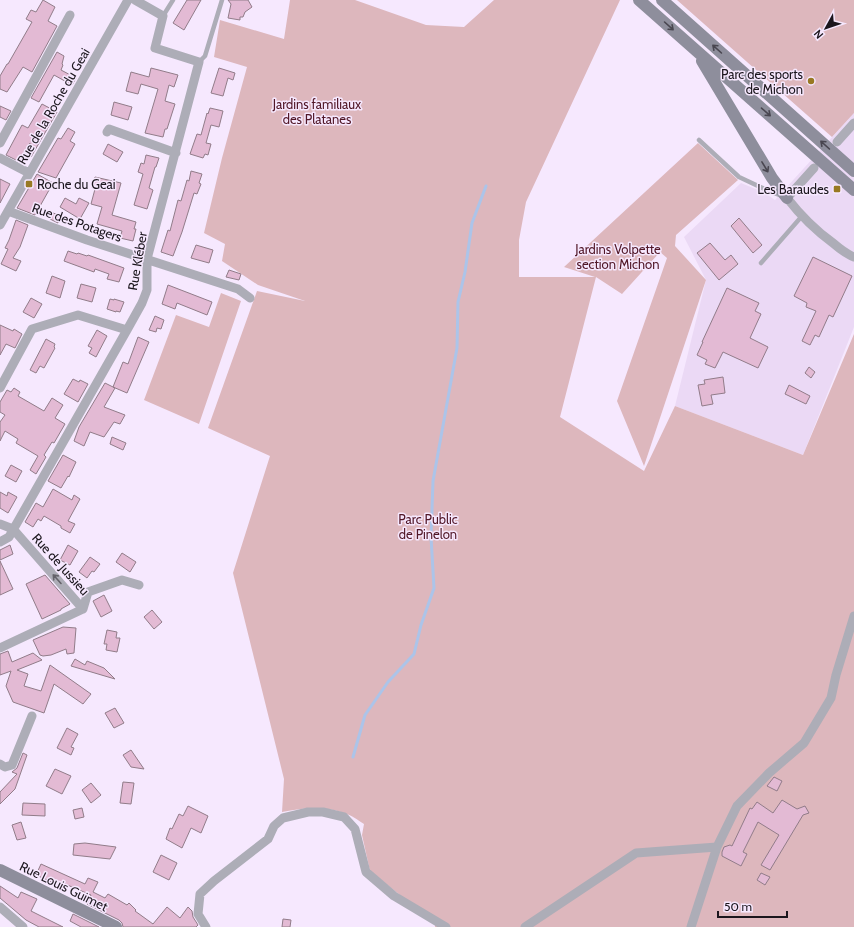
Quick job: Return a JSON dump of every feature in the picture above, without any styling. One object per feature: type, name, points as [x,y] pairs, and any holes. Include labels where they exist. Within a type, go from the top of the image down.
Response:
[{"type":"main road","points":[[640,0],[854,190]]},
{"type":"main road","points":[[662,0],[854,171]]},
{"type":"main road","points":[[695,49],[772,178],[787,198]]},
{"type":"main road","name":"Rue Louis Guimet","points":[[0,870],[116,927]]},
{"type":"street","name":"Rue de la Roche du Geai","points":[[0,225],[128,0]]},
{"type":"street","points":[[134,0],[163,16],[155,48],[198,62]]},
{"type":"street","points":[[0,143],[70,15]]},
{"type":"street","name":"Rue Kléber","points":[[0,542],[9,537],[142,303],[146,290],[147,259],[176,154],[198,62]]},
{"type":"street","points":[[837,142],[854,123]]},
{"type":"street","points":[[107,132],[109,129],[176,154]]},
{"type":"street","points":[[0,158],[29,173]]},
{"type":"street","points":[[814,168],[787,198],[816,230],[847,255],[854,257]]},
{"type":"street","name":"Rue des Potagers","points":[[8,211],[87,240],[238,289],[250,298]]},
{"type":"street","points":[[0,388],[32,329],[78,315],[126,330]]},
{"type":"street","name":"Rue de Jussieu","points":[[0,524],[13,529],[83,608]]},
{"type":"street","name":"Rue de Jussieu","points":[[83,608],[88,592],[122,580],[139,585]]},
{"type":"street","points":[[0,648],[83,608]]},
{"type":"street","points":[[691,927],[717,847],[737,806],[769,773],[804,743],[831,698],[836,675],[854,616]]},
{"type":"street","points":[[0,764],[5,767],[12,764],[32,716]]},
{"type":"street","points":[[206,927],[198,914],[200,894],[214,881],[268,839],[274,826],[283,818],[308,812],[323,812],[344,817],[355,829],[366,872],[394,896],[446,927]]},
{"type":"street","points":[[525,927],[636,853],[717,847]]},
{"type":"street","points":[[0,907],[23,927]]},
{"type":"lane","points":[[163,16],[173,0]]},
{"type":"lane","points":[[198,62],[205,56],[222,0]]},
{"type":"lane","points":[[698,140],[739,177],[770,192],[787,198]]},
{"type":"lane","points":[[761,263],[802,216]]},
{"type":"shaded area","points":[[854,113],[854,327],[803,455],[675,406],[706,280],[684,237],[741,183],[765,193],[775,200]]},
{"type":"green space","points":[[290,0],[355,0],[426,25],[464,27],[494,0],[620,0],[526,202],[519,240],[519,277],[595,277],[564,267],[698,143],[738,180],[676,235],[675,246],[706,280],[644,466],[617,401],[667,258],[660,252],[622,294],[596,277],[560,417],[644,471],[675,406],[803,455],[854,334],[854,927],[435,927],[435,923],[370,871],[362,835],[364,824],[347,814],[336,810],[305,808],[282,812],[284,779],[233,573],[270,456],[208,428],[257,291],[305,301],[258,285],[222,261],[225,244],[204,233],[222,158],[247,67],[214,57],[220,20],[284,39]]},
{"type":"green space","name":"Parc des sports de Michon","points":[[677,0],[854,0],[854,113],[832,137]]},
{"type":"green space","points":[[221,293],[241,301],[199,424],[144,400],[176,315],[209,327]]},
{"type":"building","points":[[43,0],[55,7],[48,21],[57,26],[32,72],[23,67],[7,92],[0,89],[0,76],[32,22],[26,19],[31,10],[36,12]]},
{"type":"building","points":[[187,0],[201,0],[184,30],[173,23]]},
{"type":"building","points":[[228,0],[248,0],[252,7],[245,12],[243,17],[240,17],[240,20],[228,18],[231,4]]},
{"type":"building","points":[[57,52],[64,56],[61,70],[76,78],[72,85],[54,75],[39,102],[31,98]]},
{"type":"building","points":[[151,68],[178,75],[174,87],[169,85],[165,101],[175,104],[163,137],[145,133],[158,89],[141,84],[138,94],[126,91],[131,72],[149,77]]},
{"type":"building","points":[[219,68],[235,73],[233,80],[228,78],[223,96],[211,93]]},
{"type":"building","points":[[114,102],[132,107],[128,120],[111,115]]},
{"type":"building","points":[[42,104],[57,112],[31,157],[30,143],[20,162],[6,155],[22,125],[28,128]]},
{"type":"building","points":[[0,106],[11,111],[6,120],[0,117]]},
{"type":"building","points":[[210,108],[223,111],[219,127],[211,125],[206,143],[211,144],[208,155],[205,154],[203,158],[190,154],[197,134],[201,135],[207,113],[208,114]]},
{"type":"building","points":[[68,128],[75,132],[70,141],[75,144],[56,178],[38,172],[58,138],[61,139]]},
{"type":"building","points":[[108,144],[123,152],[117,162],[103,154]]},
{"type":"building","points":[[146,155],[159,158],[149,188],[153,190],[147,209],[134,205],[143,174],[138,172],[141,163],[144,164]]},
{"type":"building","points":[[191,171],[202,174],[199,183],[201,184],[197,194],[194,193],[173,256],[161,252],[168,230],[170,231],[178,200],[181,201],[187,180],[189,181]]},
{"type":"building","points":[[37,174],[53,183],[35,215],[17,208]]},
{"type":"building","points":[[95,177],[121,183],[112,215],[136,222],[133,241],[120,238],[122,231],[97,224],[102,207],[91,204],[95,189],[92,188]]},
{"type":"building","points":[[0,179],[10,184],[0,203]]},
{"type":"building","points":[[65,198],[76,204],[79,198],[89,203],[80,219],[60,207]]},
{"type":"building","points":[[53,213],[62,216],[58,223],[50,219]]},
{"type":"building","points":[[739,218],[762,245],[753,253],[731,226]]},
{"type":"building","points":[[16,220],[28,225],[20,247],[13,258],[21,261],[16,271],[1,264],[8,249],[5,248]]},
{"type":"building","points":[[710,243],[725,260],[731,255],[738,264],[719,280],[697,253]]},
{"type":"building","points":[[196,245],[213,250],[209,263],[191,258]]},
{"type":"building","points":[[68,251],[88,255],[124,268],[119,282],[107,279],[109,274],[95,269],[94,272],[64,261]]},
{"type":"building","points":[[813,257],[852,276],[833,317],[829,315],[819,337],[815,335],[810,345],[802,341],[816,311],[806,307],[807,303],[794,296]]},
{"type":"building","points":[[229,270],[241,274],[239,280],[226,277]]},
{"type":"building","points":[[52,276],[65,281],[60,298],[46,293]]},
{"type":"building","points":[[81,284],[96,288],[92,302],[77,298]]},
{"type":"building","points":[[168,285],[212,302],[207,315],[177,303],[175,309],[162,304]]},
{"type":"building","points":[[727,288],[759,303],[755,311],[761,314],[750,338],[768,347],[758,368],[723,352],[715,368],[705,364],[707,360],[697,355]]},
{"type":"building","points":[[31,298],[42,304],[34,318],[23,312]]},
{"type":"building","points":[[110,299],[124,302],[120,312],[107,309]]},
{"type":"building","points":[[155,316],[164,320],[161,329],[157,328],[156,332],[149,330]]},
{"type":"building","points":[[0,325],[13,331],[14,329],[22,334],[15,348],[6,344],[0,355]]},
{"type":"building","points":[[97,330],[107,336],[96,357],[89,353],[92,348],[88,346]]},
{"type":"building","points":[[138,337],[149,342],[127,393],[113,387],[123,362],[128,364]]},
{"type":"building","points":[[46,339],[55,344],[55,348],[44,368],[40,366],[36,373],[30,370]]},
{"type":"building","points":[[809,367],[815,372],[811,378],[805,373]]},
{"type":"building","points":[[723,377],[725,393],[711,395],[713,404],[702,406],[698,385],[705,384],[704,380]]},
{"type":"building","points":[[73,379],[79,382],[80,380],[88,384],[78,402],[64,394]]},
{"type":"building","points":[[105,383],[115,388],[104,407],[125,415],[120,424],[114,422],[104,437],[90,432],[84,446],[74,441],[79,427]]},
{"type":"building","points":[[789,385],[810,396],[806,404],[785,394]]},
{"type":"building","points":[[14,388],[20,392],[18,396],[44,411],[52,398],[63,405],[55,418],[65,424],[54,443],[52,442],[44,455],[46,457],[36,474],[30,470],[38,456],[16,443],[18,439],[5,431],[0,441],[0,422],[5,415],[0,412],[0,402],[7,390],[11,392]]},
{"type":"building","points":[[112,437],[126,443],[123,450],[110,444]]},
{"type":"building","points":[[63,455],[76,462],[69,477],[68,476],[61,488],[48,481]]},
{"type":"building","points":[[11,465],[22,471],[16,482],[5,476]]},
{"type":"building","points":[[53,489],[72,500],[74,495],[80,499],[68,521],[75,524],[70,533],[44,516],[41,521],[38,519],[33,527],[25,522],[36,503],[43,507]]},
{"type":"building","points":[[0,492],[7,496],[8,492],[17,497],[8,513],[0,508]]},
{"type":"building","points":[[10,545],[13,554],[0,560],[0,550]]},
{"type":"building","points":[[68,545],[78,551],[70,565],[60,560]]},
{"type":"building","points":[[122,553],[136,562],[130,572],[116,562]]},
{"type":"building","points":[[90,557],[100,564],[87,578],[79,572]]},
{"type":"building","points":[[0,561],[13,589],[0,595]]},
{"type":"building","points":[[45,575],[70,604],[42,619],[26,584]]},
{"type":"building","points":[[104,595],[112,611],[101,617],[93,601]]},
{"type":"building","points":[[152,610],[162,622],[154,629],[144,617]]},
{"type":"building","points":[[63,627],[76,628],[74,653],[67,654],[66,649],[51,655],[40,655],[33,640]]},
{"type":"building","points":[[107,630],[117,632],[116,638],[120,638],[117,652],[106,650],[107,644],[104,644]]},
{"type":"building","points":[[8,651],[12,662],[33,653],[42,660],[17,670],[28,674],[24,686],[41,691],[50,665],[91,694],[83,704],[54,684],[44,713],[13,702],[6,686],[11,671],[0,675],[0,654]]},
{"type":"building","points":[[75,659],[85,665],[87,661],[104,668],[115,679],[71,666]]},
{"type":"building","points":[[115,708],[124,723],[114,728],[105,713]]},
{"type":"building","points":[[67,728],[78,734],[71,747],[74,748],[71,755],[57,748]]},
{"type":"building","points":[[131,750],[144,769],[131,767],[123,755]]},
{"type":"building","points":[[23,753],[27,755],[15,789],[0,804],[0,792],[17,774],[12,772],[17,768]]},
{"type":"building","points":[[55,769],[71,776],[62,794],[46,786]]},
{"type":"building","points":[[774,777],[782,781],[777,791],[767,786]]},
{"type":"building","points":[[123,782],[134,783],[131,804],[120,803]]},
{"type":"building","points":[[91,783],[101,795],[91,803],[82,790]]},
{"type":"building","points":[[782,800],[797,809],[805,806],[809,813],[803,815],[770,870],[761,865],[779,835],[758,822],[743,852],[747,854],[741,866],[722,856],[724,847],[730,845],[732,846],[750,808],[752,809],[757,802],[773,813]]},
{"type":"building","points":[[23,803],[45,804],[45,816],[22,815]]},
{"type":"building","points":[[188,806],[208,816],[201,833],[191,828],[182,848],[166,839],[170,828],[172,829],[179,814],[183,816]]},
{"type":"building","points":[[82,808],[84,817],[75,819],[73,810]]},
{"type":"building","points":[[21,822],[26,838],[17,840],[12,825]]},
{"type":"building","points":[[85,843],[116,847],[110,859],[73,855],[74,844]]},
{"type":"building","points":[[161,855],[177,863],[169,880],[153,872]]},
{"type":"building","points":[[41,864],[85,884],[88,878],[98,882],[93,892],[105,898],[108,894],[127,905],[129,903],[136,910],[135,911],[153,924],[167,907],[180,918],[188,907],[192,911],[193,917],[198,925],[196,927],[123,927],[119,920],[87,904],[91,895],[65,884],[63,887],[36,875]]},
{"type":"building","points":[[761,873],[770,877],[765,885],[757,880]]},
{"type":"building","points":[[0,886],[18,898],[21,892],[37,899],[31,911],[63,927],[39,927],[26,920],[0,898]]},
{"type":"building","points":[[73,914],[99,927],[81,927],[70,921]]},
{"type":"building","points":[[283,919],[291,920],[290,927],[282,927]]},
{"type":"waterway","points":[[353,757],[365,715],[388,682],[414,654],[421,625],[434,588],[431,537],[433,481],[457,348],[458,302],[465,272],[472,223],[486,186]]},
{"type":"place","name":"Parc des sports de Michon","points":[[811,81]]},
{"type":"place","name":"Roche du Geai","points":[[29,184]]},
{"type":"place","name":"Les Baraudes","points":[[837,189]]},
{"type":"park label","name":"Jardins familiaux des Platanes","points":[[317,112]]},
{"type":"park label","name":"Jardins Volpette section Michon","points":[[618,256]]},
{"type":"park label","name":"Parc Public de Pinelon","points":[[428,526]]}]
